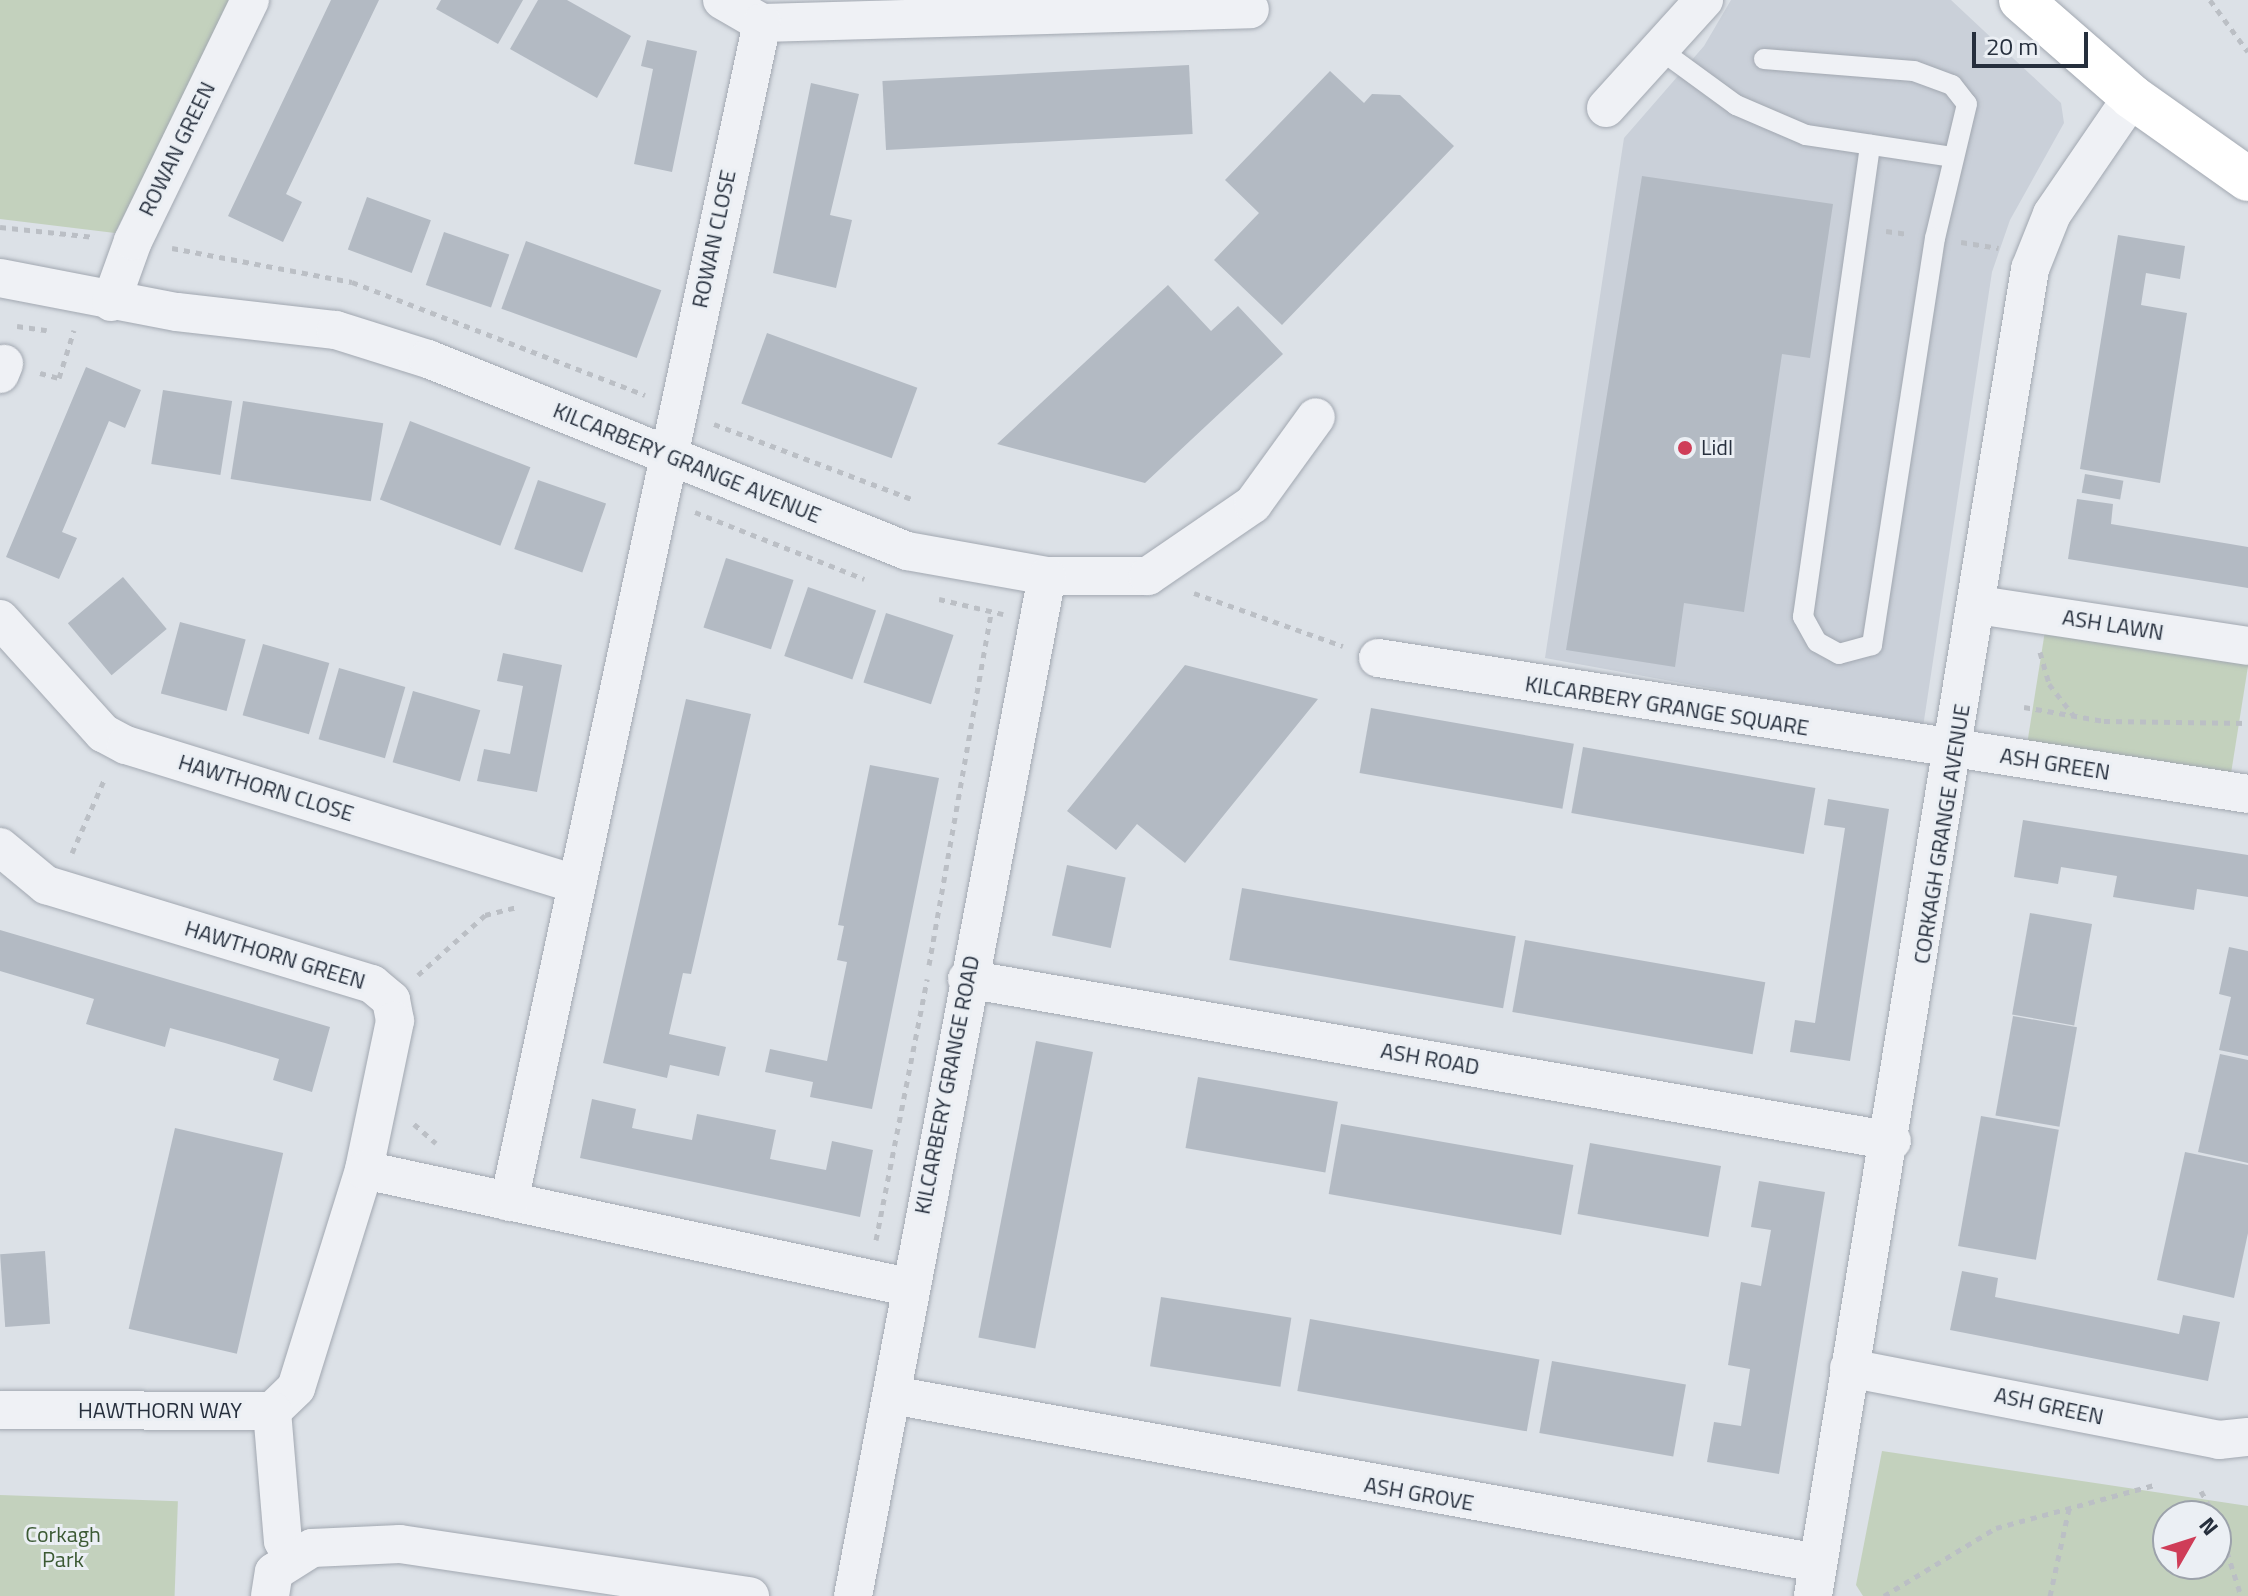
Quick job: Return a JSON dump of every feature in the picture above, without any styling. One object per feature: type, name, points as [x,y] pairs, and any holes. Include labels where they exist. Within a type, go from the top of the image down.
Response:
[{"type":"street","name":"ROWAN GREEN","points":[[95,298],[133,241],[250,0]]},
{"type":"street","points":[[722,0],[762,23],[1250,9]]},
{"type":"street","points":[[1606,108],[1662,51],[1704,0]]},
{"type":"street","points":[[2021,0],[2132,97],[2248,179]]},
{"type":"street","name":"ROWAN CLOSE","points":[[665,453],[762,23]]},
{"type":"street","name":"CORKAGH GRANGE AVENUE","points":[[1815,1580],[1849,1368],[1892,1141],[2038,241],[2132,97]]},
{"type":"street","name":"KILCARBERY GRANGE AVENUE","points":[[0,278],[95,298],[336,330],[665,453],[907,551],[1047,576],[1148,576]]},
{"type":"street","points":[[1148,576],[1253,504],[1316,417]]},
{"type":"street","points":[[509,1202],[560,880],[665,453]]},
{"type":"street","name":"KILCARBERY GRANGE ROAD","points":[[853,1596],[892,1395],[908,1287],[1047,576]]},
{"type":"street","name":"ASH LAWN","points":[[1978,605],[2248,646]]},
{"type":"street","name":"HAWTHORN CLOSE","points":[[0,619],[103,733],[126,745],[560,880]]},
{"type":"street","name":"KILCARBERY GRANGE SQUARE","points":[[1378,658],[1956,750]]},
{"type":"street","name":"ASH GREEN","points":[[1956,750],[2248,794]]},
{"type":"street","name":"HAWTHORN GREEN","points":[[0,847],[46,885],[372,984],[391,1000],[395,1021],[364,1170],[296,1388],[272,1411]]},
{"type":"street","name":"ASH ROAD","points":[[967,979],[1892,1141]]},
{"type":"street","points":[[364,1170],[908,1287]]},
{"type":"street","name":"ASH GREEN","points":[[1849,1368],[2219,1440],[2248,1437]]},
{"type":"street","name":"ASH GROVE","points":[[892,1395],[1815,1580]]},
{"type":"street","name":"HAWTHORN WAY","points":[[0,1410],[272,1411]]},
{"type":"street","points":[[272,1411],[283,1541],[292,1557]]},
{"type":"street","points":[[270,1596],[274,1572],[292,1557],[312,1548],[400,1544],[750,1596]]},
{"type":"lane","points":[[1662,51],[1736,105],[1806,135],[1953,157]]},
{"type":"lane","points":[[1764,59],[1914,71],[1952,85],[1967,104],[1953,157],[1872,645],[1839,654],[1817,642],[1803,617],[1870,145]]},
{"type":"path","points":[[2210,0],[2248,52]]},
{"type":"path","points":[[0,227],[99,237]]},
{"type":"path","points":[[2,369],[59,378],[73,333],[95,298]]},
{"type":"path","points":[[0,325],[89,335]]},
{"type":"path","points":[[706,420],[911,499]]},
{"type":"path","points":[[1148,576],[1378,658]]},
{"type":"path","points":[[868,1279],[991,612]]},
{"type":"path","points":[[2035,636],[2049,684],[2075,718]]},
{"type":"path","points":[[2024,707],[2075,718],[2248,723]]},
{"type":"path","points":[[72,854],[81,822],[126,745]]},
{"type":"path","points":[[391,1000],[485,915],[534,905],[560,880]]},
{"type":"path","points":[[1884,1596],[1972,1539],[2070,1504],[2154,1485]]},
{"type":"path","points":[[2201,1491],[2206,1500]]},
{"type":"path","points":[[2050,1596],[2070,1504]]},
{"type":"path","points":[[2232,1568],[2241,1596]]},
{"type":"shaded area","points":[[1731,0],[1951,0],[2061,103],[2064,123],[2010,220],[1992,272],[1923,727],[1545,658],[1624,138],[1704,46]]},
{"type":"green space","points":[[0,0],[232,0],[115,233],[0,219]]},
{"type":"green space","points":[[2045,631],[2248,663],[2230,777],[2027,745]]},
{"type":"green space","points":[[1882,1451],[2208,1500],[2152,1500],[2152,1580],[2232,1580],[2232,1504],[2248,1506],[2248,1596],[1863,1596],[1856,1585]]},
{"type":"green space","name":"Corkagh Park","points":[[0,1495],[178,1501],[175,1596],[0,1596]]},
{"type":"building","points":[[331,0],[379,0],[286,194],[302,202],[283,242],[228,216]]},
{"type":"building","points":[[441,0],[523,0],[498,44],[436,9]]},
{"type":"building","points":[[538,0],[567,0],[631,36],[597,98],[510,49]]},
{"type":"building","points":[[647,40],[697,51],[672,172],[634,164],[653,69],[641,66]]},
{"type":"building","points":[[1189,65],[1193,134],[886,150],[882,81]]},
{"type":"building","points":[[1330,71],[1364,103],[1372,94],[1400,95],[1454,146],[1282,325],[1214,260],[1259,213],[1225,180]]},
{"type":"building","points":[[811,83],[859,94],[830,215],[852,220],[836,288],[773,273]]},
{"type":"building","name":"Lidl","points":[[1642,176],[1833,204],[1810,358],[1782,354],[1744,612],[1684,603],[1675,667],[1566,650]]},
{"type":"building","points":[[367,197],[431,220],[412,273],[348,250]]},
{"type":"building","points":[[444,232],[509,254],[491,307],[426,285]]},
{"type":"building","points":[[2118,235],[2185,246],[2180,279],[2146,273],[2141,305],[2187,313],[2160,483],[2080,469]]},
{"type":"building","points":[[526,241],[661,290],[637,358],[501,309]]},
{"type":"building","points":[[1168,285],[1211,331],[1238,306],[1283,354],[1145,483],[997,444]]},
{"type":"building","points":[[767,333],[917,388],[892,458],[741,403]]},
{"type":"building","points":[[86,367],[141,390],[125,428],[109,421],[62,532],[77,538],[59,579],[6,557]]},
{"type":"building","points":[[163,390],[232,401],[220,475],[151,464]]},
{"type":"building","points":[[243,401],[383,423],[371,501],[231,479]]},
{"type":"building","points":[[410,421],[530,467],[500,546],[380,499]]},
{"type":"building","points":[[2085,474],[2123,481],[2120,499],[2082,493]]},
{"type":"building","points":[[538,480],[606,503],[582,572],[514,549]]},
{"type":"building","points":[[2077,499],[2113,504],[2111,524],[2248,547],[2248,588],[2068,559]]},
{"type":"building","points":[[726,558],[794,580],[771,649],[703,627]]},
{"type":"building","points":[[123,577],[167,629],[112,675],[68,623]]},
{"type":"building","points":[[808,587],[876,610],[852,679],[784,656]]},
{"type":"building","points":[[886,613],[954,635],[931,704],[863,682]]},
{"type":"building","points":[[180,622],[246,640],[227,711],[161,693]]},
{"type":"building","points":[[263,644],[329,663],[309,734],[243,715]]},
{"type":"building","points":[[503,653],[562,665],[537,792],[477,781],[484,749],[510,754],[523,686],[497,681]]},
{"type":"building","points":[[1185,665],[1318,699],[1185,863],[1137,824],[1116,850],[1067,811]]},
{"type":"building","points":[[339,668],[405,687],[385,758],[319,739]]},
{"type":"building","points":[[413,691],[480,710],[460,781],[393,762]]},
{"type":"building","points":[[686,699],[751,714],[691,974],[683,973],[669,1034],[726,1047],[719,1076],[670,1065],[667,1078],[603,1063]]},
{"type":"building","points":[[1371,708],[1574,744],[1562,809],[1360,773]]},
{"type":"building","points":[[1583,747],[1815,788],[1804,854],[1571,813]]},
{"type":"building","points":[[870,765],[939,778],[872,1109],[810,1097],[813,1082],[765,1072],[770,1049],[827,1061],[847,962],[837,960],[844,926],[838,925]]},
{"type":"building","points":[[1828,799],[1889,809],[1850,1061],[1790,1052],[1795,1020],[1815,1023],[1845,828],[1824,825]]},
{"type":"building","points":[[2023,820],[2248,855],[2248,897],[2197,889],[2194,910],[2113,897],[2117,876],[2061,867],[2058,884],[2014,877]]},
{"type":"building","points":[[1067,865],[1126,877],[1111,948],[1052,935]]},
{"type":"building","points":[[1242,888],[1516,936],[1503,1008],[1229,960]]},
{"type":"building","points":[[2030,913],[2092,924],[2074,1025],[2012,1014]]},
{"type":"building","points":[[0,930],[330,1027],[312,1092],[273,1080],[279,1059],[170,1028],[165,1047],[86,1024],[94,999],[0,971]]},
{"type":"building","points":[[1525,940],[1765,982],[1753,1054],[1512,1012]]},
{"type":"building","points":[[2229,947],[2248,951],[2248,1056],[2219,1050],[2231,997],[2219,994]]},
{"type":"building","points":[[2013,1016],[2077,1027],[2059,1127],[1995,1115]]},
{"type":"building","points":[[1036,1041],[1093,1052],[1035,1349],[978,1337]]},
{"type":"building","points":[[2220,1054],[2248,1060],[2248,1163],[2198,1152]]},
{"type":"building","points":[[1198,1077],[1338,1102],[1325,1173],[1185,1148]]},
{"type":"building","points":[[592,1099],[636,1109],[632,1128],[692,1140],[697,1114],[776,1130],[770,1159],[826,1170],[832,1141],[873,1150],[860,1217],[580,1158]]},
{"type":"building","points":[[1981,1116],[2059,1130],[2036,1260],[1958,1246]]},
{"type":"building","points":[[1341,1124],[1573,1165],[1561,1235],[1329,1194]]},
{"type":"building","points":[[175,1128],[283,1153],[237,1354],[129,1329]]},
{"type":"building","points":[[1590,1143],[1721,1166],[1708,1237],[1577,1214]]},
{"type":"building","points":[[2185,1152],[2248,1165],[2248,1233],[2234,1298],[2157,1280]]},
{"type":"building","points":[[1759,1181],[1825,1192],[1779,1474],[1707,1462],[1714,1422],[1741,1426],[1750,1369],[1728,1365],[1741,1282],[1761,1286],[1771,1230],[1751,1227]]},
{"type":"building","points":[[45,1251],[50,1324],[5,1327],[0,1254]]},
{"type":"building","points":[[1962,1271],[1998,1278],[1995,1297],[2179,1334],[2183,1315],[2220,1322],[2208,1381],[1950,1330]]},
{"type":"building","points":[[1161,1297],[1291,1318],[1280,1387],[1150,1366]]},
{"type":"building","points":[[1310,1319],[1539,1359],[1527,1431],[1297,1391]]},
{"type":"building","points":[[1552,1361],[1686,1385],[1673,1457],[1539,1433]]},
{"type":"place","name":"Lidl","points":[[1685,448]]}]
